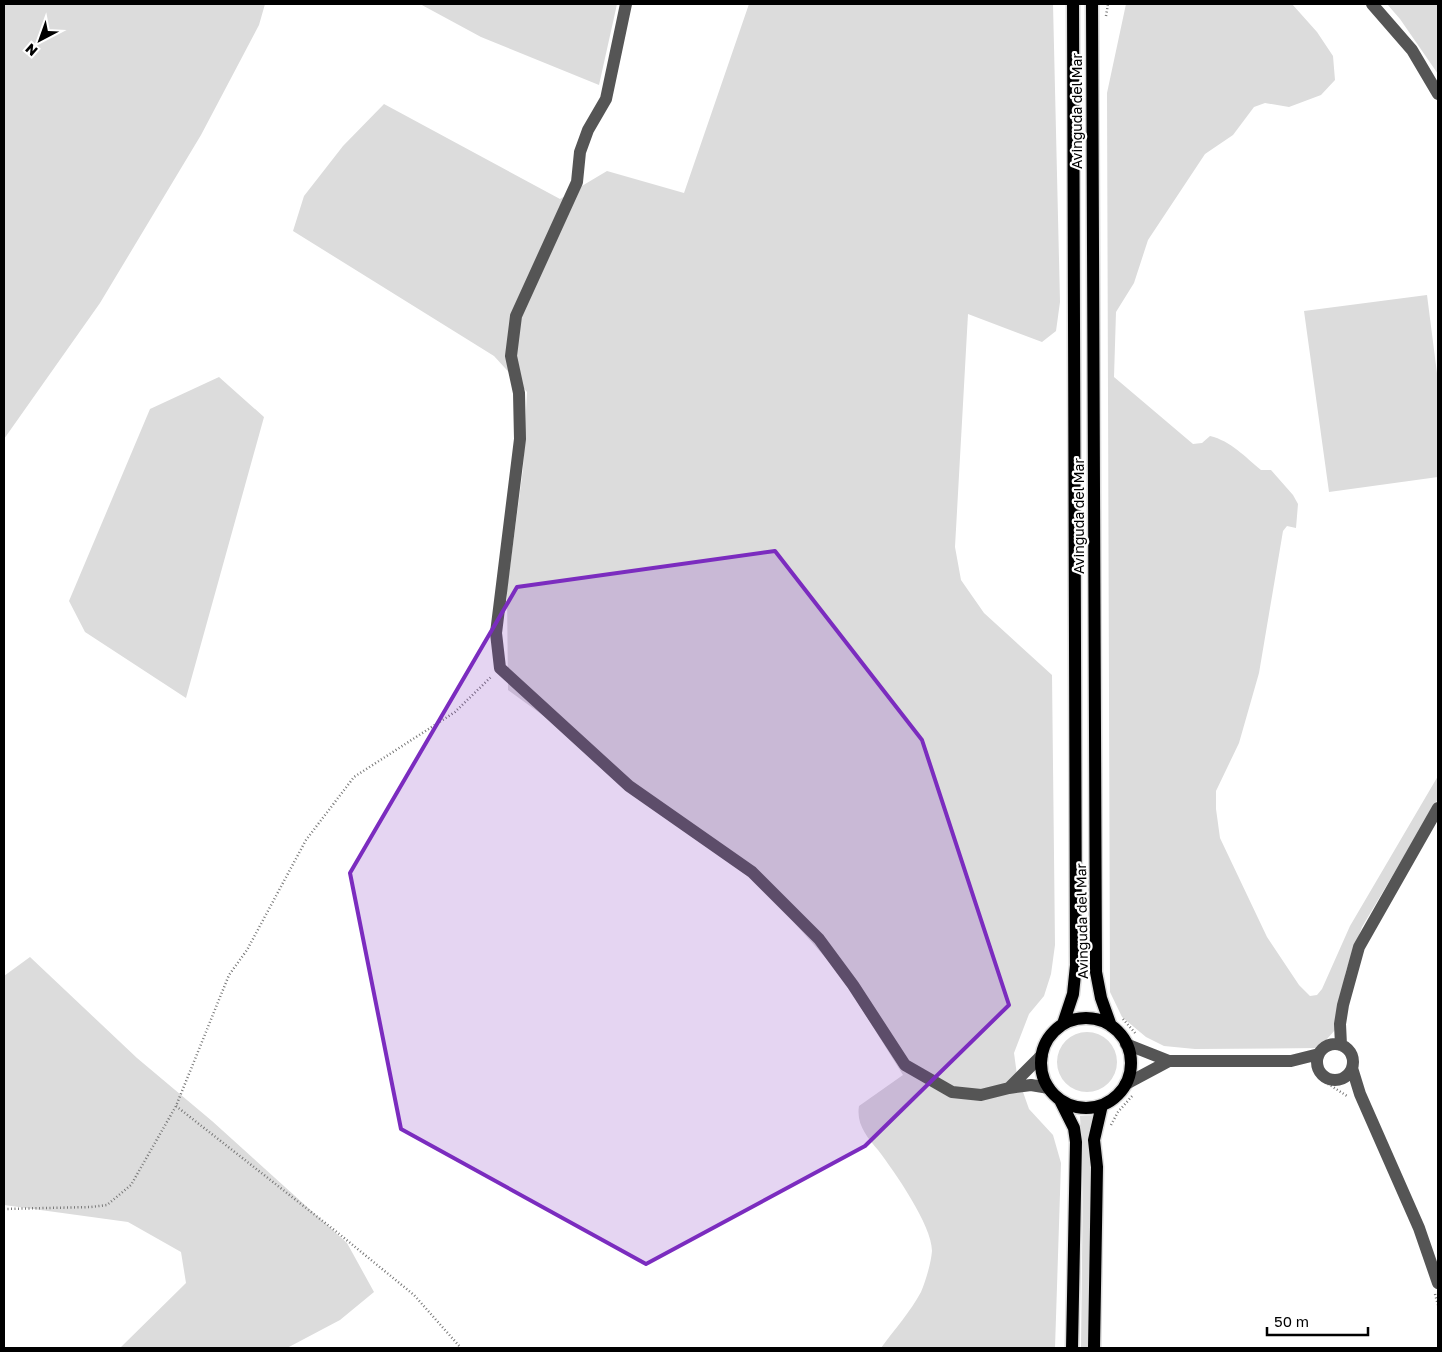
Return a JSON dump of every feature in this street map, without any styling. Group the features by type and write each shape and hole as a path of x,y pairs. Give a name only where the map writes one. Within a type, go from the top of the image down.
{"main road":[{"name":"Avinguda del Mar","path":"1062,1024 1073,994 1076,965 1073,4"},
{"name":"Avinguda del Mar","path":"1092,4 1096,972 1101,998 1111,1026"},
{"path":"1060,1100 1074,1106 1088,1108 1102,1104 1116,1096 1126,1084 1130,1071 1130,1057 1126,1044 1111,1026 1087,1018 1062,1024 1046,1043 1042,1055 1042,1072 1049,1088 1060,1100 1074,1128 1076,1142 1072,1348"},
{"path":"1094,1348 1097,1167 1094,1140 1102,1104"}],"street":[{"path":"626,4 606,99 585,137 580,152 577,182 516,316 511,356 519,393 520,439 496,633 500,668 629,786 752,872 819,939 854,985 905,1065 952,1092 981,1096 1009,1088 1031,1085 1049,1088"},
{"path":"1372,4 1388,20 1412,50 1438,94"},
{"path":"1341,1045 1340,1024 1358,947 1438,808"},
{"path":"1126,1044 1169,1061 1291,1061 1317,1054 1328,1046 1341,1045 1346,1048 1352,1058 1352,1068 1360,1094 1419,1228 1435,1285"},
{"path":"1317,1054 1318,1071"},
{"path":"1009,1088 1042,1055"},
{"path":"1126,1084 1169,1061"},
{"path":"1291,1061 1318,1071 1334,1080 1345,1077 1352,1068"}],"path":[{"path":"1104,24 1108,4"},
{"path":"4,1210 91,1208 107,1205 132,1185 176,1106 229,975 247,950 306,840 354,777 455,712 500,668"},
{"path":"1119,1013 1141,1038"},
{"path":"1317,1054 1318,1071 1325,1082 1352,1099"},
{"path":"1110,1126 1118,1112 1138,1090"},
{"path":"176,1106 414,1295 462,1348"},
{"path":"1435,1285 1438,1305"}],"highlighted area":[{"path":"775,551 922,740 1009,1005 865,1146 646,1264 401,1129 350,873 517,587"}],"shaded area":[{"path":"4,4 265,4 259,25 201,135 100,303 4,439"},
{"path":"420,4 617,4 599,85 481,37"},
{"path":"749,4 1053,4 1060,302 1056,331 1042,342 968,314 955,547 961,580 984,613 1052,675 1055,945 1051,974 1044,996 1029,1014 1014,1053 1017,1075 1029,1109 1053,1135 1061,1163 1055,1348 881,1348 921,1292 931,1261 932,1251 926,1227 919,1213 893,1171 866,1135 859,1119 859,1106 903,1075 840,974 757,881 592,751 508,690 507,589 523,469 527,392 494,356 293,231 304,196 343,146 384,104 560,199 607,171 684,193"},
{"path":"1126,4 1292,4 1317,32 1333,56 1335,80 1321,95 1289,107 1265,103 1254,107 1233,135 1205,154 1148,240 1134,283 1116,312 1114,377 1193,444 1202,443 1210,436 1218,438 1237,450 1261,470 1271,470 1293,495 1298,504 1296,528 1287,526 1283,531 1259,673 1239,743 1216,791 1216,809 1220,838 1267,937 1299,985 1310,996 1317,995 1322,989 1350,926 1438,776 1438,799 1362,927 1346,971 1335,1030 1319,1048 1195,1049 1164,1046 1146,1037 1122,1017 1110,992 1107,93"},
{"path":"1387,4 1438,4 1438,74 1400,19"},
{"path":"1427,295 1438,381 1438,477 1329,492 1304,311"},
{"path":"219,377 264,417 186,698 85,632 69,601 150,409"},
{"path":"30,957 137,1058 212,1121 347,1243 374,1292 340,1320 287,1348 120,1348 186,1283 181,1252 128,1222 4,1205 4,976"},
{"path":"1081,1032 1093,1032 1109,1040 1115,1050 1117,1062 1115,1074 1109,1084 1093,1092 1081,1092 1065,1084 1057,1068 1057,1056 1065,1040"},
{"path":"1096,1115 1091,1174 1089,1348 1081,1348 1083,1170 1080,1116"}]}
